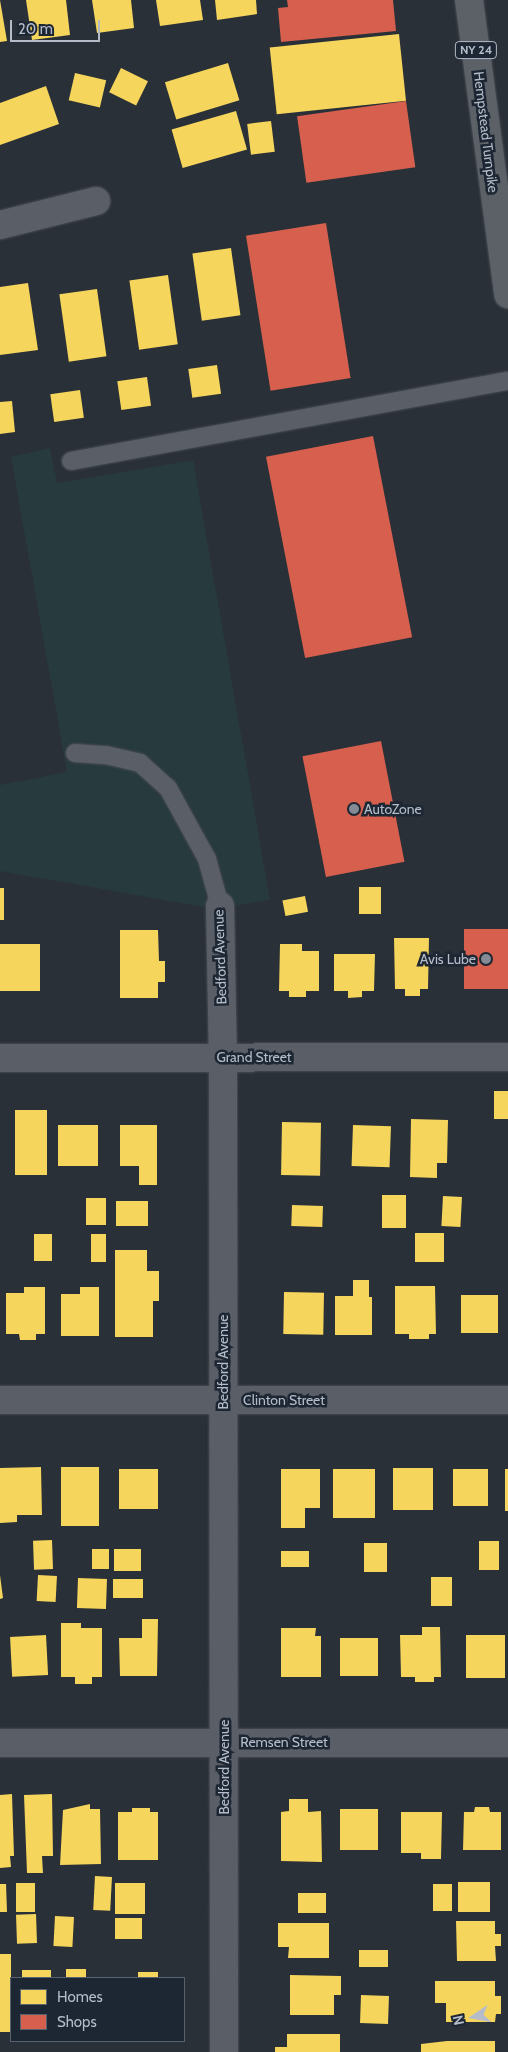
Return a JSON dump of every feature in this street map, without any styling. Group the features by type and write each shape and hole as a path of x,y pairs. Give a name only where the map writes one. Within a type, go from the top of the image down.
{"main road":[{"name":"Hempstead Turnpike","path":"469,0 508,294"}],"street":[{"path":"0,225 96,201"},
{"name":"Bedford Avenue","path":"220,906 223,1057 224,2052"},
{"name":"Grand Street","path":"0,1058 508,1058"},
{"name":"Clinton Street","path":"0,1400 508,1400"},
{"name":"Remsen Street","path":"0,1743 508,1743"}],"lane":[{"path":"71,461 508,381"},
{"name":"Bedford Avenue","path":"74,753 106,755 140,763 168,788 207,859 220,906"}],"green space":[{"path":"50,448 57,483 193,460 270,900 216,909 0,871 0,785 67,772 11,457"}],"building: Homes":[{"path":"0,0 7,41 0,42"},
{"path":"26,0 66,0 70,35 32,40"},
{"path":"92,0 131,0 134,28 97,33"},
{"path":"156,0 200,0 203,20 160,26"},
{"path":"215,0 256,0 257,14 217,20"},
{"path":"399,34 406,101 277,114 270,48"},
{"path":"228,63 239,100 176,120 165,82"},
{"path":"121,68 148,81 136,105 109,92"},
{"path":"75,73 106,80 100,107 69,100"},
{"path":"46,86 59,124 0,145 0,103"},
{"path":"236,111 247,149 183,168 172,129"},
{"path":"271,121 275,152 251,155 247,124"},
{"path":"231,248 240,315 202,321 192,253"},
{"path":"168,275 178,344 139,350 129,280"},
{"path":"28,283 38,350 0,355 0,287"},
{"path":"97,289 106,356 69,362 59,294"},
{"path":"217,365 221,394 192,398 188,369"},
{"path":"147,377 151,406 121,410 117,381"},
{"path":"80,390 84,418 54,422 50,394"},
{"path":"12,401 15,432 0,434 0,402"},
{"path":"359,887 381,887 381,914 359,914"},
{"path":"0,888 4,888 4,920 0,920"},
{"path":"305,896 308,912 285,916 282,900"},
{"path":"120,930 158,930 159,961 165,961 165,982 158,982 158,998 120,998"},
{"path":"394,938 429,938 428,989 420,989 420,996 405,996 405,989 395,989"},
{"path":"0,944 40,944 40,991 0,991"},
{"path":"280,944 302,944 302,951 319,951 319,991 306,991 306,997 289,997 289,991 279,991"},
{"path":"334,954 375,954 374,991 362,991 362,997 348,998 348,991 334,991"},
{"path":"494,1091 508,1091 508,1119 494,1119"},
{"path":"15,1110 47,1110 47,1175 15,1175"},
{"path":"411,1119 448,1120 447,1163 437,1163 437,1178 410,1177"},
{"path":"282,1122 321,1123 320,1176 281,1175"},
{"path":"58,1125 98,1125 98,1166 58,1166"},
{"path":"120,1125 157,1125 157,1185 139,1185 139,1166 120,1166"},
{"path":"353,1125 391,1126 390,1167 352,1166"},
{"path":"382,1195 406,1195 406,1228 382,1228"},
{"path":"443,1196 462,1197 460,1227 441,1226"},
{"path":"86,1198 106,1198 106,1225 86,1225"},
{"path":"116,1201 148,1201 148,1226 116,1226"},
{"path":"292,1205 323,1206 322,1227 291,1226"},
{"path":"415,1233 444,1233 444,1262 415,1262"},
{"path":"34,1234 52,1234 52,1261 34,1261"},
{"path":"91,1234 106,1234 106,1262 91,1262"},
{"path":"115,1250 147,1250 147,1271 159,1271 159,1301 153,1301 153,1337 115,1337"},
{"path":"353,1280 369,1280 369,1297 372,1297 372,1335 335,1335 335,1296 353,1296"},
{"path":"395,1286 435,1286 436,1334 429,1334 429,1339 409,1339 409,1334 395,1334"},
{"path":"24,1287 45,1287 45,1334 36,1334 36,1340 20,1340 19,1334 6,1334 6,1293 24,1293"},
{"path":"80,1287 99,1287 99,1336 61,1336 61,1294 80,1294"},
{"path":"284,1292 324,1293 323,1335 283,1334"},
{"path":"461,1295 498,1295 498,1333 461,1333"},
{"path":"41,1467 42,1515 17,1515 17,1522 0,1523 0,1468"},
{"path":"61,1467 99,1467 99,1526 61,1526"},
{"path":"393,1468 433,1468 433,1510 393,1510"},
{"path":"119,1469 158,1469 158,1509 119,1509"},
{"path":"281,1469 320,1469 320,1508 305,1508 305,1528 281,1528"},
{"path":"333,1469 375,1469 375,1518 333,1518"},
{"path":"453,1469 488,1469 488,1506 453,1506"},
{"path":"505,1469 508,1469 508,1511 505,1511"},
{"path":"52,1540 53,1569 34,1570 33,1541"},
{"path":"479,1541 499,1541 499,1570 479,1570"},
{"path":"364,1543 387,1543 387,1572 364,1572"},
{"path":"92,1549 109,1549 109,1569 92,1569"},
{"path":"114,1549 141,1549 141,1571 114,1571"},
{"path":"281,1551 309,1551 309,1567 281,1567"},
{"path":"0,1575 3,1598 0,1599"},
{"path":"38,1575 57,1576 56,1602 37,1601"},
{"path":"431,1577 452,1577 452,1606 431,1606"},
{"path":"78,1578 107,1579 106,1609 77,1608"},
{"path":"113,1579 143,1579 143,1598 113,1598"},
{"path":"142,1619 158,1619 157,1676 120,1676 119,1638 142,1638"},
{"path":"61,1623 81,1623 81,1628 102,1628 102,1677 92,1677 92,1684 75,1684 75,1677 61,1677"},
{"path":"422,1627 440,1627 441,1677 434,1677 434,1682 415,1682 415,1677 401,1677 400,1635 422,1635"},
{"path":"281,1628 316,1628 315,1636 321,1636 321,1677 281,1677"},
{"path":"46,1635 48,1675 12,1677 10,1637"},
{"path":"466,1635 505,1635 505,1678 466,1678"},
{"path":"340,1638 378,1638 378,1676 340,1676"},
{"path":"12,1794 14,1856 10,1856 11,1867 0,1868 0,1795"},
{"path":"52,1794 53,1856 42,1856 43,1873 27,1873 24,1795"},
{"path":"289,1799 308,1799 308,1812 321,1811 322,1862 281,1861 281,1812 289,1811"},
{"path":"90,1804 90,1809 100,1809 101,1864 60,1865 63,1810"},
{"path":"475,1807 489,1807 490,1812 501,1812 501,1850 463,1850 464,1812 474,1812"},
{"path":"132,1808 150,1808 150,1812 158,1812 158,1860 118,1860 118,1812 132,1812"},
{"path":"340,1809 378,1809 378,1850 340,1850"},
{"path":"401,1812 442,1812 441,1859 421,1859 421,1853 401,1853"},
{"path":"95,1876 112,1877 110,1911 93,1910"},
{"path":"458,1882 490,1882 490,1912 458,1912"},
{"path":"16,1883 35,1883 35,1912 16,1912"},
{"path":"115,1883 145,1883 145,1914 115,1914"},
{"path":"0,1884 6,1884 7,1912 0,1912"},
{"path":"433,1884 452,1884 452,1911 433,1911"},
{"path":"298,1893 326,1893 326,1913 298,1913"},
{"path":"36,1914 37,1943 17,1944 16,1915"},
{"path":"55,1916 74,1917 72,1947 53,1946"},
{"path":"115,1918 142,1918 142,1939 115,1939"},
{"path":"456,1921 495,1921 495,1934 501,1934 501,1946 495,1946 496,1961 457,1961"},
{"path":"278,1923 329,1923 329,1958 288,1958 289,1947 278,1947"},
{"path":"359,1950 388,1950 388,1967 359,1967"},
{"path":"0,1954 11,1954 10,2032 0,2032"},
{"path":"66,1969 86,1969 86,1977 66,1977"},
{"path":"22,1970 51,1970 51,1977 22,1977"},
{"path":"138,1972 158,1972 158,1977 138,1977"},
{"path":"290,1975 341,1976 341,1995 334,1995 334,2015 290,2015"},
{"path":"435,1981 495,1981 495,1996 501,1996 501,2014 496,2014 495,2022 446,2022 446,2003 435,2003"},
{"path":"361,1995 389,1996 388,2024 360,2023"},
{"path":"287,2034 340,2034 340,2052 275,2052 275,2047 287,2047"},
{"path":"447,2041 495,2041 495,2052 421,2052 421,2044"}],"building: Shops":[{"path":"287,0 393,0 396,31 281,42 278,8 288,7"},
{"path":"406,101 415,167 306,183 297,116"},
{"path":"326,223 351,378 271,391 246,236"},
{"path":"373,436 412,637 305,658 266,457"},
{"name":"AutoZone","path":"381,741 404,862 326,877 302,756"},
{"name":"Avis Lube","path":"464,929 508,929 508,989 464,989"}],"place":[{"name":"AutoZone","path":"354,809"},
{"name":"Avis Lube","path":"486,959"}]}
